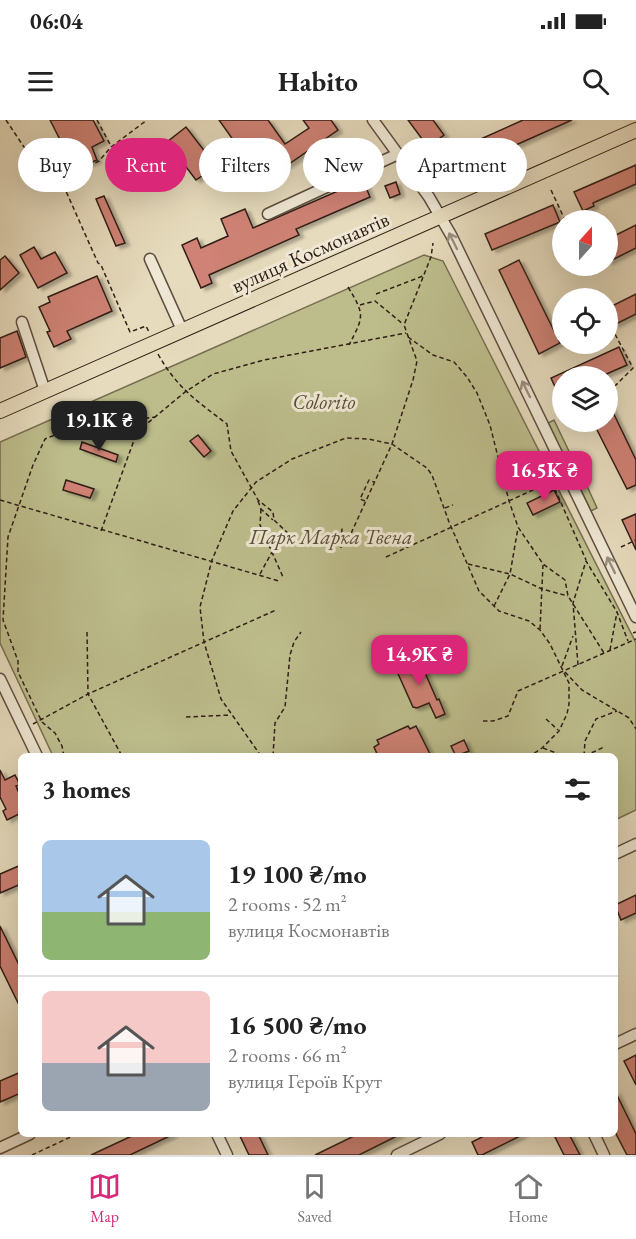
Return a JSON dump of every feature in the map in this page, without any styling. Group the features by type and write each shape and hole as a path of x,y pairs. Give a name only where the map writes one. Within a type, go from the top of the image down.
{"main road":[{"name":"вулиця Космонавтів","path":"0,411 636,130"}],"street":[{"path":"373,120 396,151"},
{"path":"268,214 396,155"},
{"path":"425,192 440,216 636,617"},
{"path":"150,259 182,330"},
{"path":"22,322 45,391"},
{"path":"0,679 36,753"},
{"path":"618,852 636,843"},
{"path":"618,1043 636,1034"},
{"path":"0,1148 24,1137"},
{"path":"218,1137 227,1155"},
{"path":"397,1155 434,1137"},
{"path":"595,1137 604,1155"}],"path":[{"path":"6,120 18,138"},
{"path":"97,120 106,138"},
{"path":"123,138 147,120"},
{"path":"93,164 105,154"},
{"path":"551,190 560,210"},
{"path":"66,192 98,263 101,265 129,332 146,326 149,333"},
{"path":"348,540 392,444 415,371 417,361 404,325 424,276 433,243"},
{"path":"376,294 424,276"},
{"path":"348,287 359,305 361,321 350,345"},
{"path":"359,305 375,301 404,325"},
{"path":"101,531 137,432 185,392 213,374 241,366 406,333"},
{"path":"408,337 433,355 454,362 467,377 490,425 518,527 543,564 565,580 568,596 604,653"},
{"path":"618,340 633,368 618,383"},
{"path":"156,351 165,368 185,392 227,424 231,451 258,500 261,509 260,525 283,577"},
{"path":"63,753 55,733 41,720 18,672 18,661 3,621 8,537 33,465 45,439 67,430 155,417"},
{"path":"259,753 220,699 204,642 200,607 212,560 230,517 251,487 292,459 345,438 368,439 392,444 427,468 432,475 479,591 499,611 529,621 540,630 565,672 582,690 628,718 636,729"},
{"path":"386,557 559,478"},
{"path":"366,502 360,499 369,480 375,482"},
{"path":"552,482 586,561 617,612 628,641"},
{"path":"0,500 279,581"},
{"path":"258,500 273,512 274,520"},
{"path":"445,509 453,505"},
{"path":"261,509 291,536"},
{"path":"494,606 510,574 518,527"},
{"path":"341,548 342,528"},
{"path":"621,547 636,540"},
{"path":"259,574 272,552"},
{"path":"578,666 573,603 586,561"},
{"path":"467,564 510,574 542,589 568,596"},
{"path":"540,630 543,564"},
{"path":"24,728 88,694 276,610"},
{"path":"609,651 617,612"},
{"path":"87,632 88,694 120,753"},
{"path":"273,753 275,723 285,707 290,655 294,642 301,632"},
{"path":"562,667 574,634"},
{"path":"483,721 493,721 508,716 518,690 565,672 636,639"},
{"path":"534,753 559,731 567,714 570,693 565,672"},
{"path":"585,753 585,741 596,719 617,711"},
{"path":"186,717 232,715"},
{"path":"546,719 559,731"},
{"path":"542,747 557,753"},
{"path":"591,753 604,747"},
{"path":"32,1155 71,1137"}],"green space":[{"name":"Парк Марка Твена","path":"424,255 443,261 636,643 636,810 618,819 618,753 52,753 0,643 0,442"},
{"path":"552,432 560,432 577,468 571,471"},
{"path":"581,473 597,508 591,511 574,476"}],"building":[{"path":"50,120 93,120 104,141 93,146 93,138 59,138"},
{"path":"219,120 268,120 281,138 232,138"},
{"path":"303,120 331,120 338,130 326,138 303,138 303,154 291,163 291,140 309,128"},
{"path":"408,120 433,120 444,135 440,138 421,138"},
{"path":"523,120 572,120 527,140 527,138 483,138"},
{"path":"186,127 199,144 199,178 196,180 187,168 187,138 172,138"},
{"path":"93,150 97,160 93,162"},
{"path":"636,165 636,184 593,203 594,206 585,210 583,210 574,192"},
{"path":"396,182 396,192 400,194 390,198 385,186"},
{"path":"336,192 368,192 370,197 296,229 299,235 209,275 212,283 201,288 182,245 197,238 201,248 228,236 221,219 245,209 253,228"},
{"path":"104,196 125,243 116,246 96,199"},
{"path":"553,205 555,210 552,210 552,225 492,250 485,234"},
{"path":"636,225 636,248 618,257 618,234"},
{"path":"34,247 41,259 55,252 67,273 38,288 20,255"},
{"path":"5,256 19,273 0,290 0,260"},
{"path":"519,260 552,327 552,347 539,354 499,270"},
{"path":"97,276 112,311 67,331 71,339 54,347 47,332 50,331 39,307 50,302 48,297"},
{"path":"636,294 636,314 618,323 618,303"},
{"path":"17,331 26,357 0,368 0,338"},
{"path":"618,347 627,365 618,369 618,366 577,366 604,354 618,354"},
{"path":"618,423 636,460 636,485 627,489 598,432 618,432"},
{"path":"198,435 211,451 204,457 190,441"},
{"path":"82,442 118,455 116,462 80,449"},
{"path":"531,458 535,467 515,475 511,466"},
{"path":"66,480 94,489 90,498 63,490"},
{"path":"554,490 560,502 533,515 527,503"},
{"path":"636,514 636,550 622,520"},
{"path":"418,657 445,714 436,718 429,703 417,708 413,707 395,667"},
{"path":"408,726 410,729 416,726 430,753 377,753 374,747 379,744 377,740"},
{"path":"464,740 469,751 454,753 451,746"},
{"path":"0,770 5,780 15,775 18,781 16,786 18,814 7,820 3,811 6,809 0,797"},
{"path":"18,866 18,885 0,893 0,874"},
{"path":"636,895 636,913 621,920 618,904"},
{"path":"0,926 18,963 18,1003 0,966"},
{"path":"636,1055 636,1085 624,1061"},
{"path":"18,1073 18,1094 0,1102 0,1081"},
{"path":"618,1097 636,1134 636,1155 627,1155 618,1137"},
{"path":"130,1137 168,1137 130,1155 91,1155"},
{"path":"240,1137 259,1137 268,1155 249,1155"},
{"path":"352,1137 395,1137 359,1155 315,1155"},
{"path":"482,1137 518,1137 482,1155 478,1155 472,1142"},
{"path":"555,1137 571,1137 580,1155 564,1155"}],"park label":[{"name":"Colorito","path":"324,401"}]}
